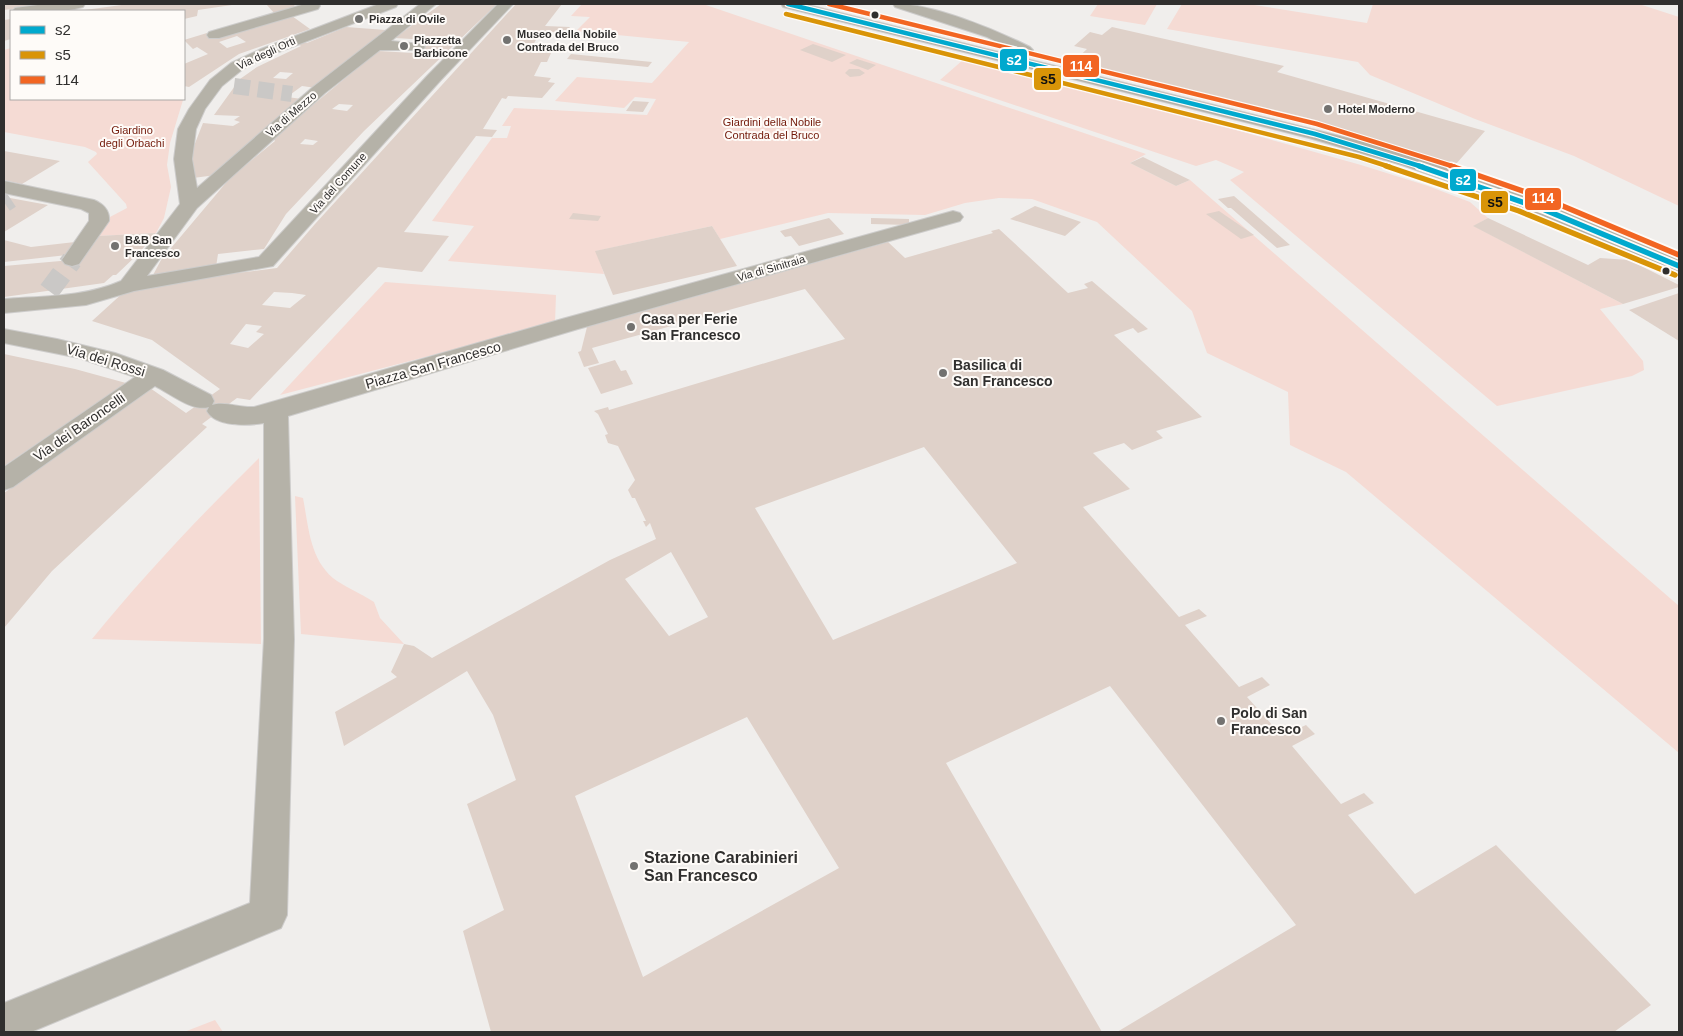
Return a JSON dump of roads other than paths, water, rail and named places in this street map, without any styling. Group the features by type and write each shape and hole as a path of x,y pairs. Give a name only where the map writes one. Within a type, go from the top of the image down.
{"street":[{"path":"28,10 78,4"},
{"path":"214,34 323,12 391,4"},
{"name":"Via di Mezzo","path":"190,204 305,92 379,44 429,4"},
{"name":"Via del Comune","path":"129,286 266,262 434,78 506,4"},
{"path":"788,4 1315,134 1422,165 1553,212 1679,266"},
{"path":"900,4 992,34 1019,46 1053,69"},
{"name":"Via degli Orti","path":"190,204 183,159 187,129 197,108 225,74 323,12"},
{"path":"379,44 417,47"},
{"path":"216,83 234,86"},
{"path":"12,192 87,204 97,211 99,221 72,260"},
{"path":"4,306 45,297 106,294 129,286 190,204"},
{"name":"Via di Sinitraia","path":"590,319 953,217"},
{"name":"Piazza San Francesco","path":"211,406 232,416 246,417 276,411 590,319"},
{"name":"Via dei Rossi","path":"4,336 98,355 155,375 211,406"},
{"name":"Via dei Baroncelli","path":"4,480 155,375"},
{"path":"4,1023 268,915 279,639 276,411"}],"tunnel":[{"path":"234,86 292,94"},
{"path":"4,202 10,198"},
{"path":"49,291 72,260"}],"place":[{"name":"Piazza di Ovile","path":"359,19"},
{"name":"Museo della Nobile Contrada del Bruco","path":"507,40"},
{"name":"Piazzetta Barbicone","path":"404,46"},
{"name":"Hotel Moderno","path":"1328,109"},
{"name":"B&B San Francesco","path":"115,246"},
{"name":"Casa per Ferie San Francesco","path":"631,327"},
{"name":"Basilica di San Francesco","path":"943,373"},
{"name":"Polo di San Francesco","path":"1221,721"},
{"name":"Stazione Carabinieri San Francesco","path":"634,866"}],"park label":[{"name":"Giardini della Nobile Contrada del Bruco","path":"772,128"},
{"name":"Giardino degli Orbachi","path":"132,136"}]}
